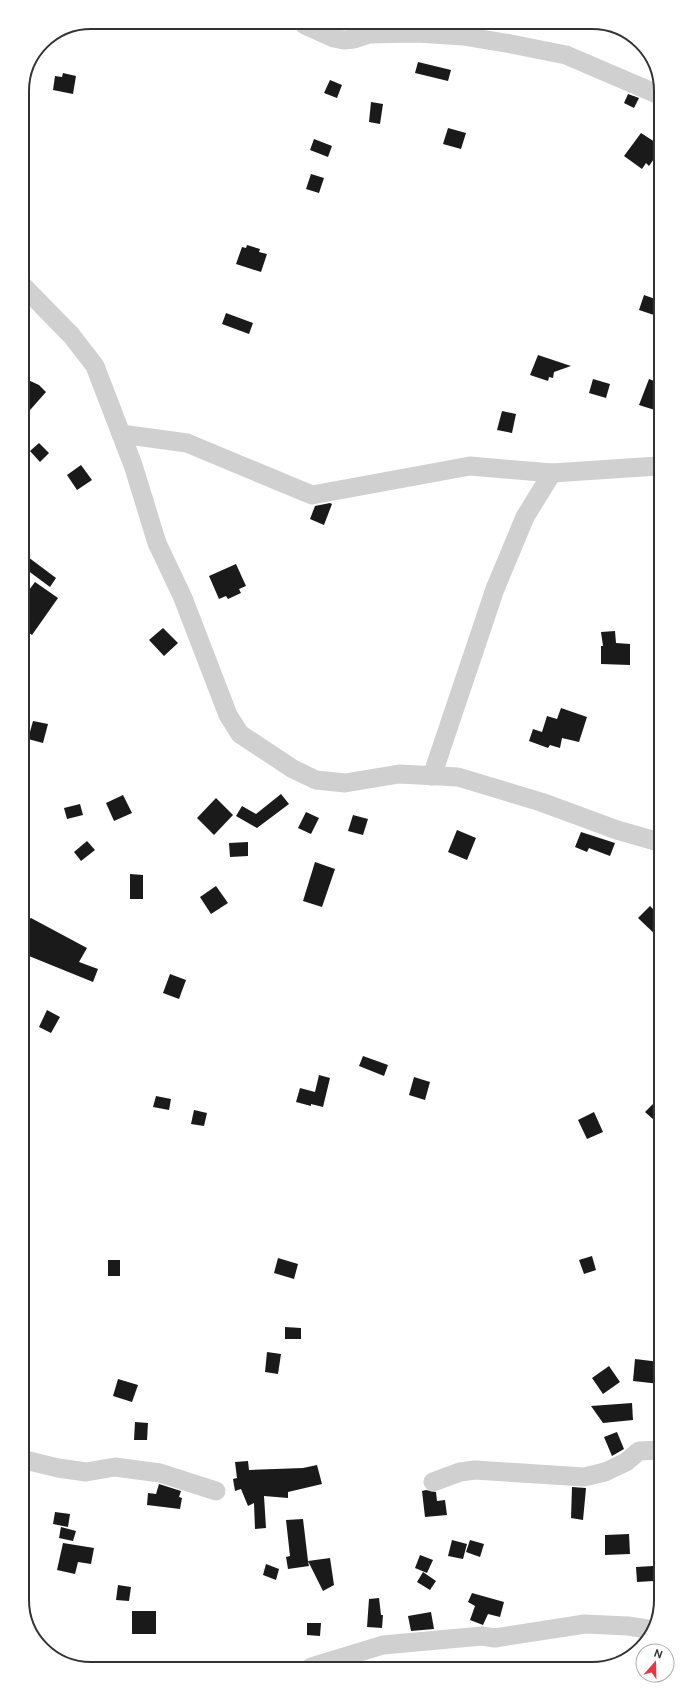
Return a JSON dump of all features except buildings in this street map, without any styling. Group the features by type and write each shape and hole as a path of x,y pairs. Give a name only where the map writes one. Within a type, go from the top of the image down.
{"street":[{"path":"313,29 328,36 344,40 354,39 369,34 417,33 463,36 511,44 566,55 654,93"},
{"path":"29,292 71,335 95,366 121,434 157,543 183,598 228,714 240,734 293,769 316,780 346,783 399,774 458,777 541,802 617,830 654,841"},
{"path":"121,434 187,443 312,495 470,466 552,473 654,466"},
{"path":"432,776 495,589 525,517 552,473"},
{"path":"433,1482 460,1472 475,1470 584,1476 604,1472 626,1462 639,1452 654,1451"},
{"path":"29,1461 58,1468 86,1472 115,1467 160,1473 216,1491"},
{"path":"329,1662 383,1646 482,1636 495,1638 584,1624 628,1626 646,1629"}]}
